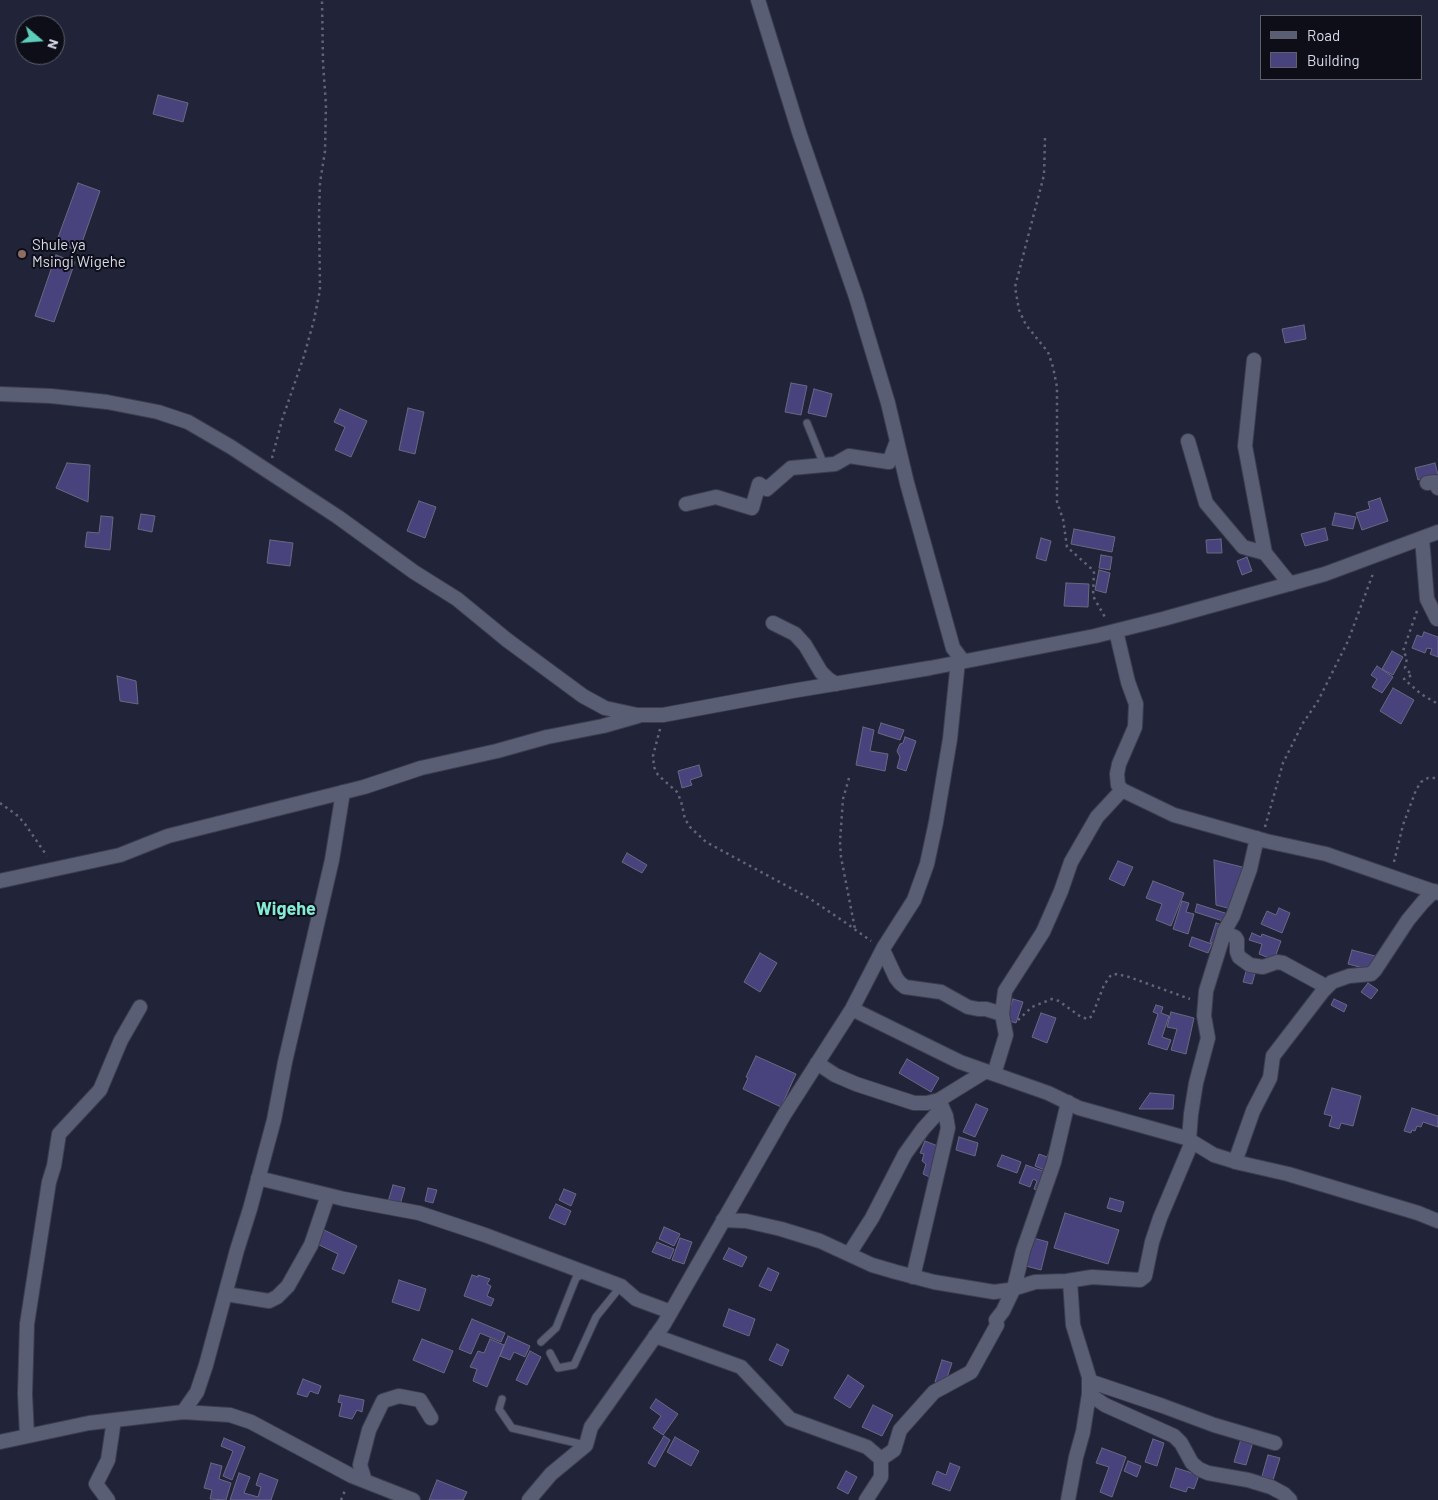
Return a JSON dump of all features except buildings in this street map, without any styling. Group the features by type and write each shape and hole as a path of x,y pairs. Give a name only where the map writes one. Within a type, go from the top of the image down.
{"street":[{"path":"528,1500 551,1474 586,1445 591,1427 671,1312 784,1115 852,1010 882,950 914,900 927,864 950,739 961,661 953,648 907,483 888,403 856,297 799,132 758,0"},
{"path":"1254,360 1245,446 1265,553 1290,584"},
{"path":"0,394 51,396 108,402 158,412 188,422 231,447 338,517 414,572 457,599 507,640 583,696 604,708 641,715 662,715 1116,631 1163,620 1325,574 1432,535"},
{"path":"686,504 716,497 752,508 759,484 767,489 790,468 835,464 849,456 889,462 897,441"},
{"path":"1188,441 1206,503 1243,547 1265,553"},
{"path":"1437,619 1431,609 1426,589 1432,535 1438,518"},
{"path":"773,623 795,634 821,672 828,680 836,684"},
{"path":"1116,631 1128,682 1136,704 1135,727 1119,764 1117,774 1118,785 1122,790 1174,814 1259,839 1326,854 1436,892"},
{"path":"0,880 120,855 168,836 343,792 421,768 497,751 547,737 603,726 641,715"},
{"path":"849,1254 872,1218 905,1154 940,1104 990,1072 1006,1035 1002,1014 1005,991 1043,932 1071,862 1097,816 1122,790"},
{"path":"183,1412 198,1392 274,1120 284,1062 332,860 343,792"},
{"path":"723,1220 746,1221 781,1229 820,1241 872,1265 913,1277 994,1292 1034,1282 1070,1281 1092,1276 1140,1280 1145,1276 1152,1242 1160,1218 1190,1141 1189,1130 1192,1106 1208,1038 1204,1004 1206,991 1224,932 1233,916 1259,839"},
{"path":"1235,1162 1253,1111 1270,1078 1273,1056 1327,986 1332,982 1349,976 1370,974 1408,920 1423,902 1436,892"},
{"path":"1224,932 1235,937 1239,957 1250,965 1263,967 1277,962 1283,963 1327,986"},
{"path":"882,950 896,978 905,987 941,992 968,1007 978,1010 986,1009 1002,1014"},
{"path":"27,1436 25,1394 27,1324 49,1182 54,1166 59,1134 100,1090 121,1040 140,1007"},
{"path":"852,1010 960,1062 1048,1093 1103,1116 1190,1141 1203,1150 1235,1162 1304,1179 1418,1213 1438,1221"},
{"path":"817,1063 835,1074 870,1090 914,1103 940,1104"},
{"path":"881,1458 894,1450 900,1430 934,1392 971,1372 997,1325 996,1320 1003,1311 1014,1288 1023,1251 1060,1145 1068,1102"},
{"path":"913,1277 948,1128 940,1104"},
{"path":"258,1178 328,1195 419,1213 485,1235 621,1286 636,1299 671,1312"},
{"path":"226,1294 269,1300 277,1297 288,1286 311,1245 328,1195"},
{"path":"1068,1500 1083,1432 1089,1388 1089,1377 1073,1325 1070,1281"},
{"path":"656,1336 741,1367 790,1419 867,1447 881,1458"},
{"path":"1089,1388 1163,1406 1214,1426 1275,1443"},
{"path":"1089,1388 1105,1405 1174,1436 1199,1470 1248,1480 1271,1487 1284,1494 1290,1500"},
{"path":"365,1481 360,1466 369,1430 383,1401 399,1396 420,1400 431,1418"},
{"path":"0,1442 89,1423 114,1420 183,1412 230,1415 250,1422 365,1481 413,1500"},
{"path":"108,1500 96,1484 108,1460 114,1420"},
{"path":"866,1500 881,1477 881,1458"}],"lane":[{"path":"807,423 824,465"},
{"path":"541,1342 556,1328 576,1278 584,1273"},
{"path":"550,1353 558,1368 574,1365 596,1317 621,1286"},
{"path":"502,1399 499,1409 512,1428 586,1445"}],"path":[{"path":"269,472 282,420 304,356 320,290 320,183 325,151 326,105 322,0"},
{"path":"1045,138 1044,175 1015,287 1018,310 1026,325 1048,352 1057,387 1056,502 1063,520 1067,547 1094,571 1093,596 1102,615 1116,631"},
{"path":"1259,839 1283,763 1303,723 1318,702 1348,641 1374,569 1375,555"},
{"path":"1426,589 1403,651 1407,658 1406,668 1412,674 1404,679 1421,694 1438,704"},
{"path":"662,715 653,756 654,767 658,775 677,792 685,818 690,827 706,842 809,898 882,950"},
{"path":"849,778 843,799 840,842 841,857 855,929"},
{"path":"1391,876 1403,825 1416,790 1421,782 1428,778 1438,778"},
{"path":"0,803 18,816 42,851 59,867"},
{"path":"1006,1035 1032,1007 1052,999 1059,1001 1081,1017 1088,1019 1092,1016 1104,985 1111,975 1117,974 1204,1004"}],"place":[{"name":"Shule ya Msingi Wigehe","path":"22,254"}],"district":[{"name":"Wigehe","path":"286,909"}]}
